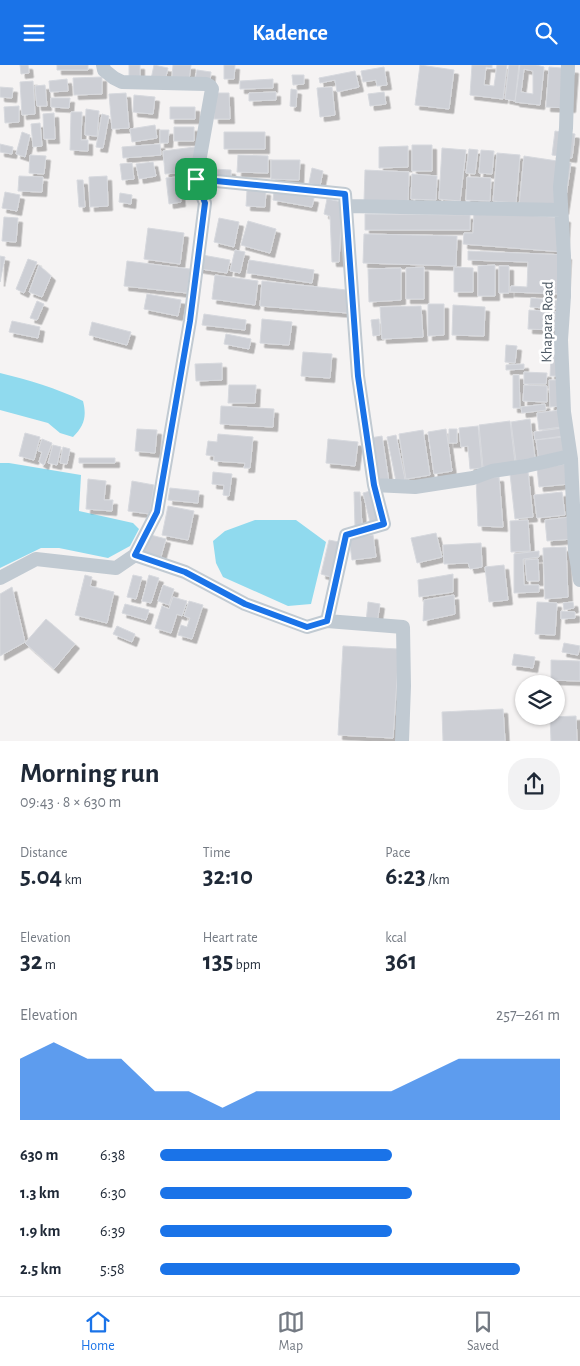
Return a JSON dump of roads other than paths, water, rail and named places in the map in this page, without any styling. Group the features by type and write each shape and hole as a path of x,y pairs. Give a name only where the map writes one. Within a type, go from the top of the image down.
{"street":[{"path":"0,578 36,559 116,568 135,555 157,512 190,321 205,203 196,179 212,89 206,84 122,82 114,79 104,70 103,65"},
{"name":"Khapara Road","path":"572,71 560,187 564,280 561,340 564,412 574,458 575,551 580,580"},
{"path":"196,179 345,194 358,376 374,485 384,524 346,535 327,621"},
{"path":"346,206 561,210"},
{"path":"374,485 415,487 472,478 492,471 574,458"},
{"path":"135,555 185,572 245,604 307,627 327,621 403,627 404,686 402,741"}],"water":[{"path":"0,373 63,392 83,401 85,412 84,421 80,429 73,437 60,433 48,423 0,410"},
{"path":"0,463 81,475 79,511 133,523 139,529 130,546 108,558 59,548 41,548 0,568"},
{"path":"255,520 296,520 326,542 311,604 288,606 223,577 216,563 213,541 225,531"}]}
